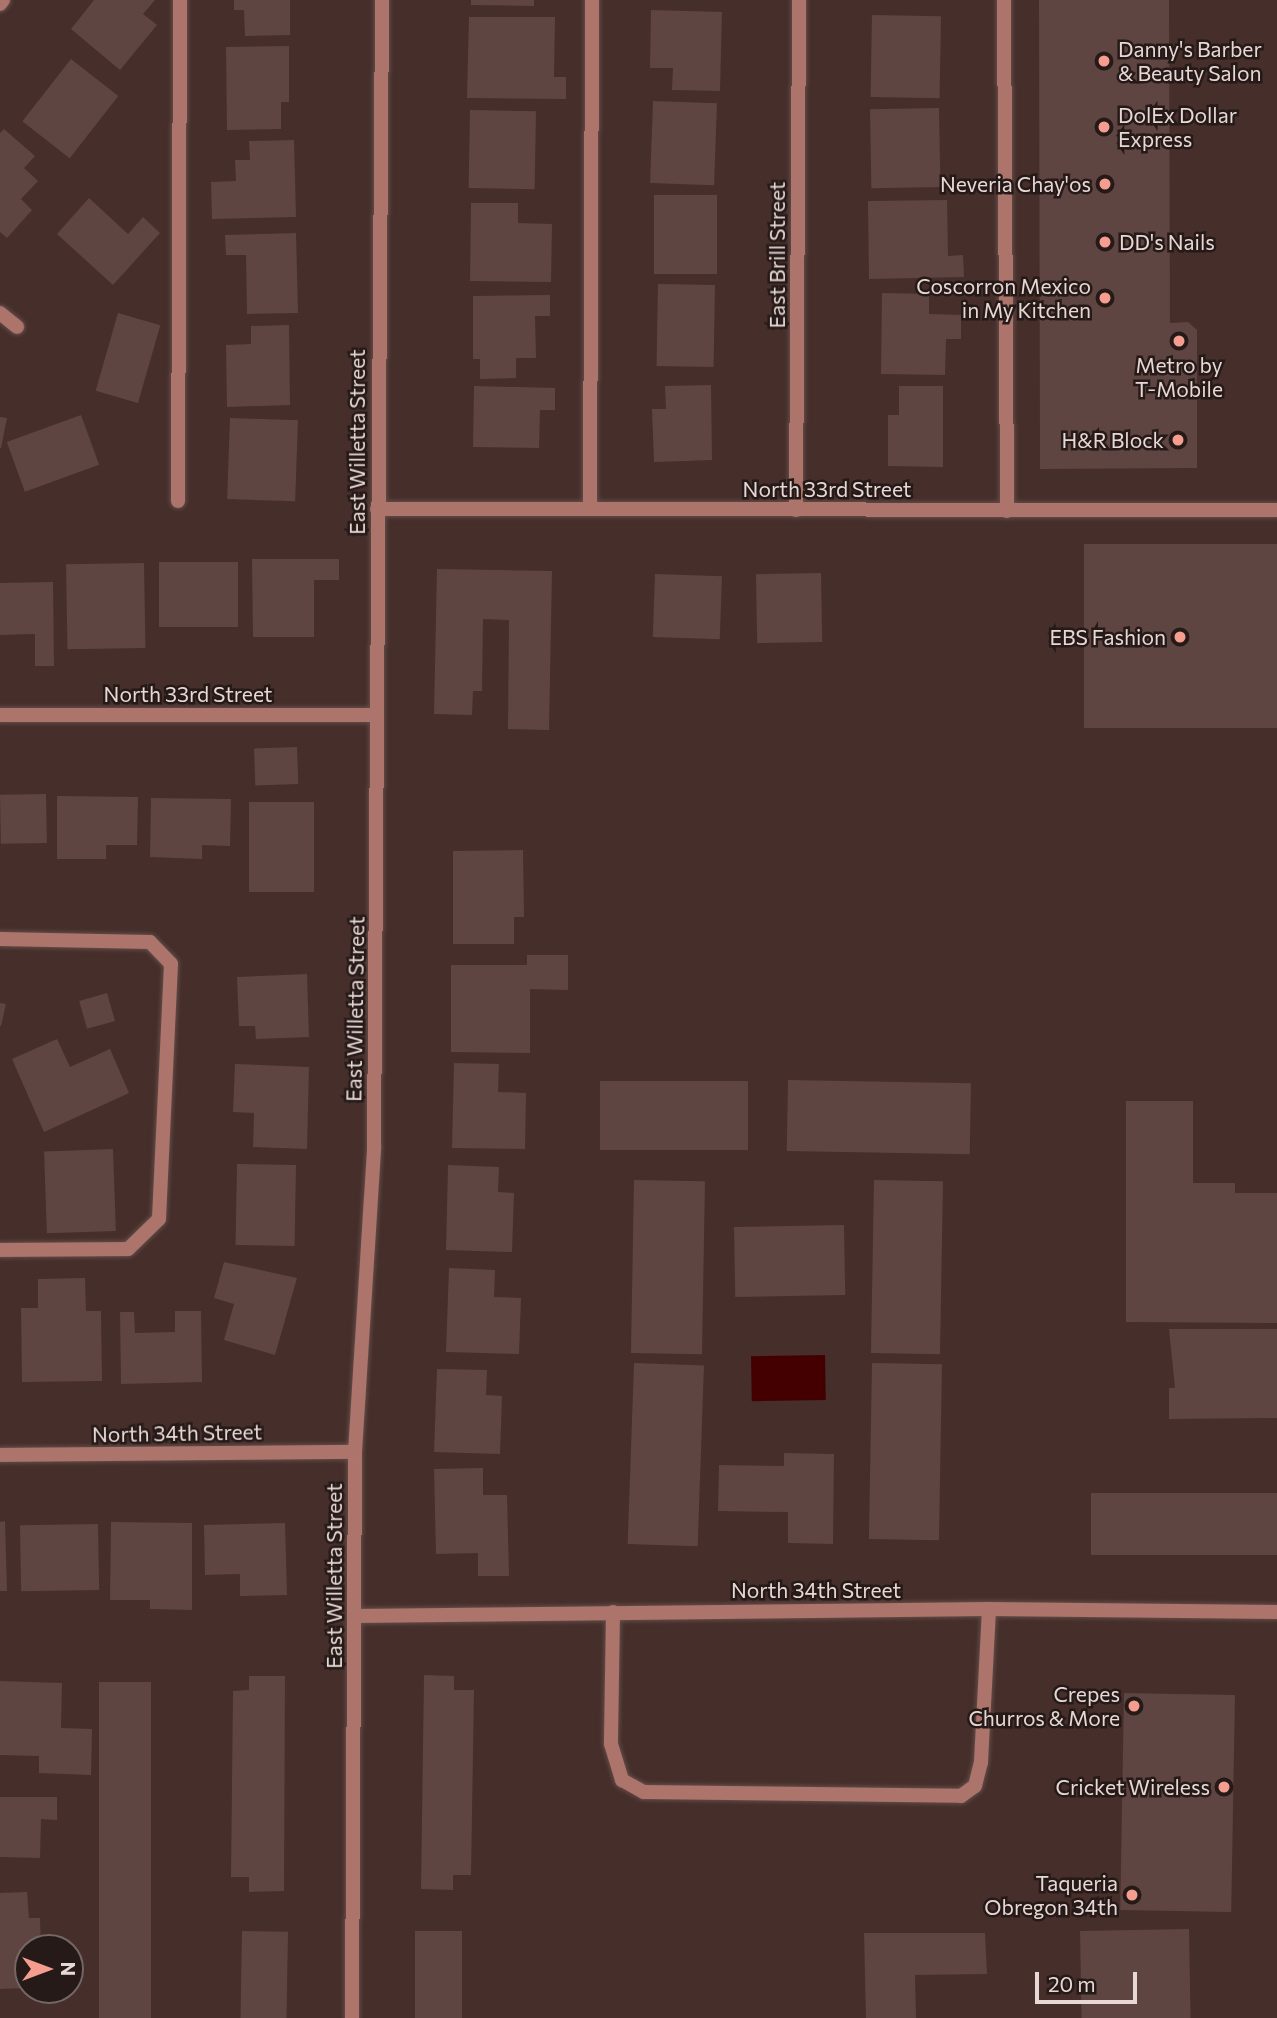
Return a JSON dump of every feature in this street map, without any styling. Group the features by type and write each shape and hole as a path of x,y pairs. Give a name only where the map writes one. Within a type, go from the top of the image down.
{"street":[{"path":"178,501 180,0"},
{"name":"East Willetta Street","path":"352,2018 355,1452 374,1147 382,0"},
{"path":"590,509 592,0"},
{"name":"East Brill Street","path":"796,510 799,0"},
{"path":"1004,0 1007,511"},
{"path":"0,313 17,327"},
{"name":"North 33rd Street","path":"377,509 1277,510"},
{"name":"North 33rd Street","path":"0,715 377,715"},
{"path":"0,939 150,942 171,964 159,1219 128,1248 0,1250"},
{"name":"North 34th Street","path":"0,1455 355,1452"},
{"path":"613,1612 611,1744 622,1780 644,1792 961,1796 975,1786 981,1762 989,1609"},
{"name":"North 34th Street","path":"355,1616 989,1609 1277,1612"}],"shaded area":[{"path":"825,1355 826,1400 752,1401 751,1356"}],"building":[{"path":"94,0 155,0 143,14 157,25 120,70 71,29"},
{"path":"234,0 290,0 290,35 245,36 244,10 234,10"},
{"path":"471,0 534,0 534,6 471,5"},
{"path":"1039,0 1169,0 1170,323 1188,322 1197,330 1197,468 1040,469"},
{"path":"651,10 722,12 720,91 672,90 673,68 650,68"},
{"path":"872,15 941,16 940,98 871,97"},
{"path":"469,17 555,17 554,77 566,77 566,99 467,98"},
{"path":"289,46 289,102 281,102 281,129 227,130 226,47"},
{"path":"71,59 118,96 70,158 22,121"},
{"path":"653,101 717,103 714,185 650,183"},
{"path":"939,108 940,187 871,188 870,109"},
{"path":"470,110 536,111 535,189 469,188"},
{"path":"4,129 35,156 24,168 38,181 21,199 32,210 7,238 0,232 0,133"},
{"path":"294,140 296,217 212,219 211,182 236,181 235,160 250,160 249,141"},
{"path":"654,195 717,195 717,274 654,274"},
{"path":"89,198 128,234 143,217 160,233 113,285 57,234"},
{"path":"947,200 948,256 963,255 964,277 869,279 868,201"},
{"path":"471,203 518,203 518,223 552,224 551,282 470,281"},
{"path":"296,233 298,313 247,314 246,255 226,255 225,235"},
{"path":"658,284 715,285 714,367 657,366"},
{"path":"882,293 929,294 929,314 961,315 961,339 946,339 945,375 881,374"},
{"path":"550,295 550,316 535,316 536,358 516,358 516,378 480,379 480,359 473,359 473,296"},
{"path":"118,313 160,325 138,403 96,391"},
{"path":"289,325 290,405 227,407 226,345 251,344 251,326"},
{"path":"711,385 712,460 654,462 652,409 666,409 665,386"},
{"path":"474,386 555,388 555,410 540,410 539,448 473,447"},
{"path":"899,386 943,386 943,467 888,466 888,415 899,415"},
{"path":"81,415 99,465 25,492 7,442"},
{"path":"0,417 7,418 1,448 0,448"},
{"path":"230,418 298,420 295,501 227,499"},
{"name":"EBS Fashion","path":"1084,544 1277,544 1277,728 1084,728"},
{"path":"252,559 339,559 339,580 314,580 314,637 253,637"},
{"path":"159,562 238,562 238,627 159,627"},
{"path":"144,563 145,648 67,649 66,564"},
{"path":"437,569 552,571 549,730 508,729 509,620 483,619 482,691 473,691 472,715 434,714"},
{"path":"821,573 822,642 757,643 756,574"},
{"path":"655,574 722,576 720,639 653,637"},
{"path":"53,582 54,666 35,666 35,634 0,635 0,583"},
{"path":"297,747 298,784 255,785 254,749"},
{"path":"46,794 47,843 1,844 0,795"},
{"path":"57,796 138,797 137,845 106,845 106,859 57,859"},
{"path":"151,798 231,799 230,846 202,845 202,859 150,857"},
{"path":"249,802 314,802 314,892 249,892"},
{"path":"523,850 524,917 514,917 514,944 453,944 453,851"},
{"path":"527,955 568,955 568,990 530,989 530,1053 451,1052 451,965 527,965"},
{"path":"307,974 309,1037 256,1039 255,1026 239,1026 237,977"},
{"path":"107,993 115,1021 87,1029 79,1001"},
{"path":"0,1003 6,1004 1,1026 0,1026"},
{"path":"57,1039 70,1067 110,1049 129,1093 44,1132 12,1059"},
{"path":"454,1063 499,1064 498,1092 526,1093 525,1149 452,1148"},
{"path":"235,1064 309,1067 307,1149 253,1147 254,1113 233,1112"},
{"path":"788,1080 971,1083 970,1154 787,1151"},
{"path":"600,1081 748,1081 748,1150 600,1150"},
{"path":"1126,1101 1193,1101 1193,1183 1235,1183 1235,1193 1277,1193 1277,1323 1126,1322"},
{"path":"113,1149 116,1231 47,1233 44,1151"},
{"path":"237,1164 296,1165 295,1246 236,1245"},
{"path":"448,1165 499,1167 498,1192 514,1193 512,1252 446,1250"},
{"path":"634,1180 705,1181 702,1354 631,1353"},
{"path":"874,1180 943,1181 940,1354 871,1353"},
{"path":"844,1225 845,1295 735,1297 734,1227"},
{"path":"224,1262 297,1278 275,1355 224,1340 234,1304 214,1298"},
{"path":"449,1268 495,1270 494,1297 521,1298 519,1354 446,1352"},
{"path":"85,1278 86,1311 101,1311 102,1381 22,1382 21,1308 38,1308 38,1279"},
{"path":"175,1311 201,1311 202,1382 121,1384 120,1312 134,1312 135,1333 175,1332"},
{"path":"1169,1329 1277,1329 1277,1418 1169,1419 1169,1388 1175,1388"},
{"path":"634,1363 704,1365 698,1546 628,1544"},
{"path":"872,1363 942,1364 939,1540 869,1539"},
{"path":"437,1369 487,1370 486,1395 502,1396 500,1454 434,1452"},
{"path":"784,1453 834,1454 833,1544 788,1543 788,1512 718,1511 719,1465 784,1466"},
{"path":"483,1468 483,1495 507,1495 509,1576 478,1576 478,1553 436,1554 434,1469"},
{"path":"1091,1493 1277,1493 1277,1555 1091,1555"},
{"path":"5,1521 7,1591 0,1591 0,1522"},
{"path":"111,1522 192,1523 192,1610 150,1609 150,1600 110,1600"},
{"path":"285,1523 287,1595 240,1596 240,1574 205,1575 204,1525"},
{"path":"98,1524 99,1590 21,1591 20,1525"},
{"path":"424,1675 454,1676 454,1690 474,1690 471,1875 453,1875 453,1890 421,1889"},
{"path":"249,1676 285,1676 284,1891 249,1892 249,1877 231,1877 233,1691 249,1690"},
{"path":"0,1681 62,1683 61,1728 92,1729 91,1775 39,1773 39,1756 0,1755"},
{"path":"99,1682 151,1682 151,2018 99,2018"},
{"path":"1124,1693 1235,1695 1231,1912 1120,1910"},
{"path":"0,1797 57,1797 57,1820 41,1819 40,1858 0,1857"},
{"path":"27,1892 29,1918 40,1918 41,1934 14,1934 14,1988 0,1989 0,1893"},
{"path":"1189,1929 1191,2018 1082,2018 1080,1931"},
{"path":"242,1931 288,1932 286,2018 240,2018"},
{"path":"415,1931 462,1931 462,2018 415,2018"},
{"path":"864,1933 985,1933 987,1974 915,1975 916,2018 866,2018"}],"place":[{"name":"Danny's Barber & Beauty Salon","path":"1104,61"},
{"name":"DolEx Dollar Express","path":"1104,127"},
{"name":"Neveria Chay'os","path":"1105,184"},
{"name":"DD's Nails","path":"1105,242"},
{"name":"Coscorron Mexico in My Kitchen","path":"1105,298"},
{"name":"Metro by T-Mobile","path":"1179,341"},
{"name":"H&R Block","path":"1178,440"},
{"name":"EBS Fashion","path":"1180,637"},
{"name":"Crepes Churros & More","path":"1134,1706"},
{"name":"Cricket Wireless","path":"1224,1787"},
{"name":"Taqueria Obregon 34th","path":"1132,1895"}]}
